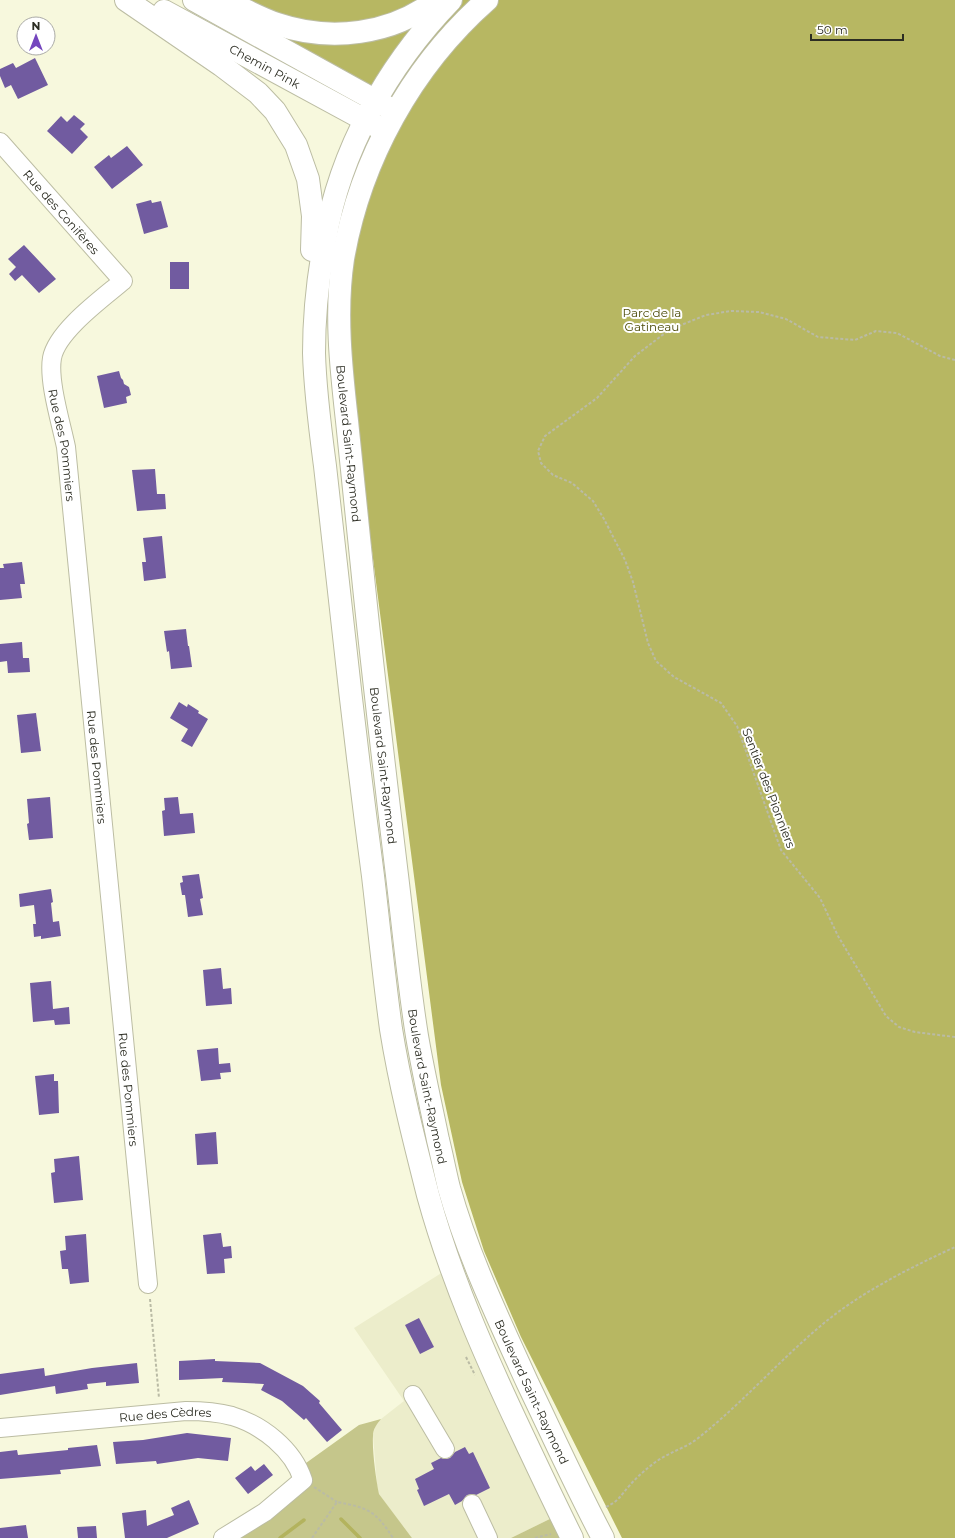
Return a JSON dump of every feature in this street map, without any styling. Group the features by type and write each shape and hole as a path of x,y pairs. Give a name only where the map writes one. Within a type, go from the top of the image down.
{"main road":[{"path":"126,0 221,65 258,93 275,111 292,138 302,159 308,179 313,216 312,277 314,351"},
{"name":"Chemin Pink","path":"143,0 387,131"},
{"name":"Chemin Pink","path":"194,0 396,112"},
{"path":"224,0 277,24 308,32 336,34 367,31 390,25 411,16 436,0"},
{"name":"Boulevard Saint-Raymond","path":"451,0 407,52 375,101 354,143 342,172 330,213 325,238 316,307 314,351 318,404 354,723 392,1030 405,1100 429,1199 463,1301 563,1535"},
{"name":"Boulevard Saint-Raymond","path":"487,0 466,18 420,75 396,112 362,188 353,214 343,261 339,306 340,360 368,623 407,963 417,1033 449,1189 474,1262 509,1342 584,1502 603,1538"}],"street":[{"name":"Rue des Conifères","path":"0,142 123,281"},
{"name":"Rue des Pommiers","path":"123,281 95,304 62,335 52,356 51,370 52,383 66,447 148,1284"},
{"path":"413,1395 445,1449"},
{"name":"Rue des Cèdres","path":"0,1428 186,1411 217,1413 246,1421 267,1433 292,1457 299,1468 303,1480"},
{"path":"223,1538 265,1512 303,1480"},
{"path":"472,1504 488,1538"}],"path":[{"name":"Sentier des Pionniers","path":"955,360 940,356 897,333 876,331 855,340 818,337 786,319 759,312 732,311 706,315 669,330 635,356 597,398 545,436 538,451 541,464 553,475 572,483 593,501 604,519 625,560 633,582 648,643 656,661 674,677 720,703 737,726 781,850 820,898 838,936 886,1016 899,1027 915,1032 955,1037"},
{"path":"603,1508 615,1502 643,1472 659,1460 695,1440 730,1412 802,1342 830,1318 863,1296 918,1264 955,1247"},
{"path":"148,1284 160,1413"},
{"path":"303,1480 337,1502 362,1507 374,1514 393,1538"},
{"path":"312,1538 337,1502"},
{"path":"534,1538 563,1535"}],"shaded area":[{"path":"451,1267 560,1514 511,1538 412,1538 379,1494 377,1485 373,1435 375,1427 381,1419 404,1401 354,1328"}],"green space":[{"name":"Parc de la Gatineau","path":"218,0 955,0 955,1538 622,1538 521,1337 484,1251 462,1182 441,1085 354,412 349,324 352,261 365,204 402,120 279,35"},
{"path":"381,1419 373,1433 374,1465 379,1494 412,1538 223,1538 265,1512 299,1468 359,1425"},
{"path":"560,1514 572,1538 511,1538"}],"building":[{"path":"35,58 48,85 18,99 11,85 5,88 0,76 0,69 13,63 16,68"},
{"path":"74,115 85,124 80,129 88,137 72,154 47,131 61,116 67,122"},
{"path":"127,146 143,165 112,189 94,167 109,155 111,158"},
{"path":"151,200 152,203 161,201 168,227 144,234 136,204"},
{"path":"24,245 56,279 39,293 22,275 15,281 9,274 16,267 8,259"},
{"path":"170,262 189,262 189,289 170,289"},
{"path":"119,371 124,384 129,387 131,395 126,397 127,403 104,408 97,376"},
{"path":"155,469 157,494 165,494 166,509 137,511 132,470"},
{"path":"162,536 166,578 144,581 142,562 146,562 143,538"},
{"path":"22,562 25,584 20,584 22,598 0,600 0,568 4,568 3,564"},
{"path":"186,629 192,667 171,669 169,651 167,652 164,631"},
{"path":"22,642 23,658 29,658 30,672 8,673 7,661 0,662 0,644"},
{"path":"179,702 187,707 188,704 208,719 192,747 181,741 188,729 170,718"},
{"path":"36,713 41,751 21,753 17,715"},
{"path":"50,797 53,838 29,840 27,824 29,823 27,799"},
{"path":"178,797 180,814 193,813 195,833 164,836 162,811 165,810 164,798"},
{"path":"199,874 203,898 200,899 203,915 188,917 185,895 182,895 180,883 183,882 182,876"},
{"path":"51,889 53,902 51,903 53,922 59,921 61,936 41,939 41,936 34,937 33,924 36,924 34,905 20,907 19,894"},
{"path":"221,968 223,989 231,988 232,1004 206,1006 203,970"},
{"path":"51,981 53,1009 69,1007 70,1024 55,1025 54,1020 33,1022 30,983"},
{"path":"218,1048 219,1064 230,1063 231,1072 220,1073 221,1079 201,1081 197,1050"},
{"path":"54,1074 54,1081 58,1081 59,1113 39,1115 35,1076"},
{"path":"216,1132 218,1164 197,1165 195,1134"},
{"path":"79,1156 83,1200 54,1203 51,1173 55,1172 54,1159"},
{"path":"221,1233 223,1247 231,1246 232,1258 224,1259 225,1273 207,1274 203,1235"},
{"path":"86,1234 89,1282 70,1284 68,1269 62,1269 60,1251 66,1250 65,1236"},
{"path":"419,1318 434,1347 420,1354 405,1325"},
{"path":"215,1359 215,1361 260,1363 303,1386 320,1401 319,1403 342,1430 327,1442 306,1418 304,1420 282,1401 261,1390 264,1384 222,1382 223,1378 179,1380 179,1361"},
{"path":"137,1363 139,1383 106,1386 106,1382 87,1384 88,1389 56,1394 55,1386 0,1395 0,1374 44,1368 45,1376 92,1368"},
{"path":"187,1433 231,1438 228,1461 198,1458 157,1464 156,1461 116,1464 113,1442 143,1440"},
{"path":"97,1445 101,1466 60,1470 61,1474 0,1479 0,1452 17,1450 18,1455 68,1450 68,1448"},
{"path":"465,1447 469,1454 473,1452 490,1488 476,1495 467,1495 462,1501 455,1505 449,1494 424,1506 417,1490 419,1489 415,1479 434,1469 431,1463 441,1458 450,1458 455,1452"},
{"path":"264,1464 273,1475 248,1494 235,1478 251,1466 255,1471"},
{"path":"189,1500 199,1524 167,1538 125,1538 122,1513 146,1510 147,1526 174,1515 171,1508"},
{"path":"26,1525 28,1538 0,1538 0,1528"},
{"path":"96,1526 97,1538 78,1538 77,1527"}],"waterway":[{"path":"341,1519 360,1538"},
{"path":"280,1538 304,1520"}]}
